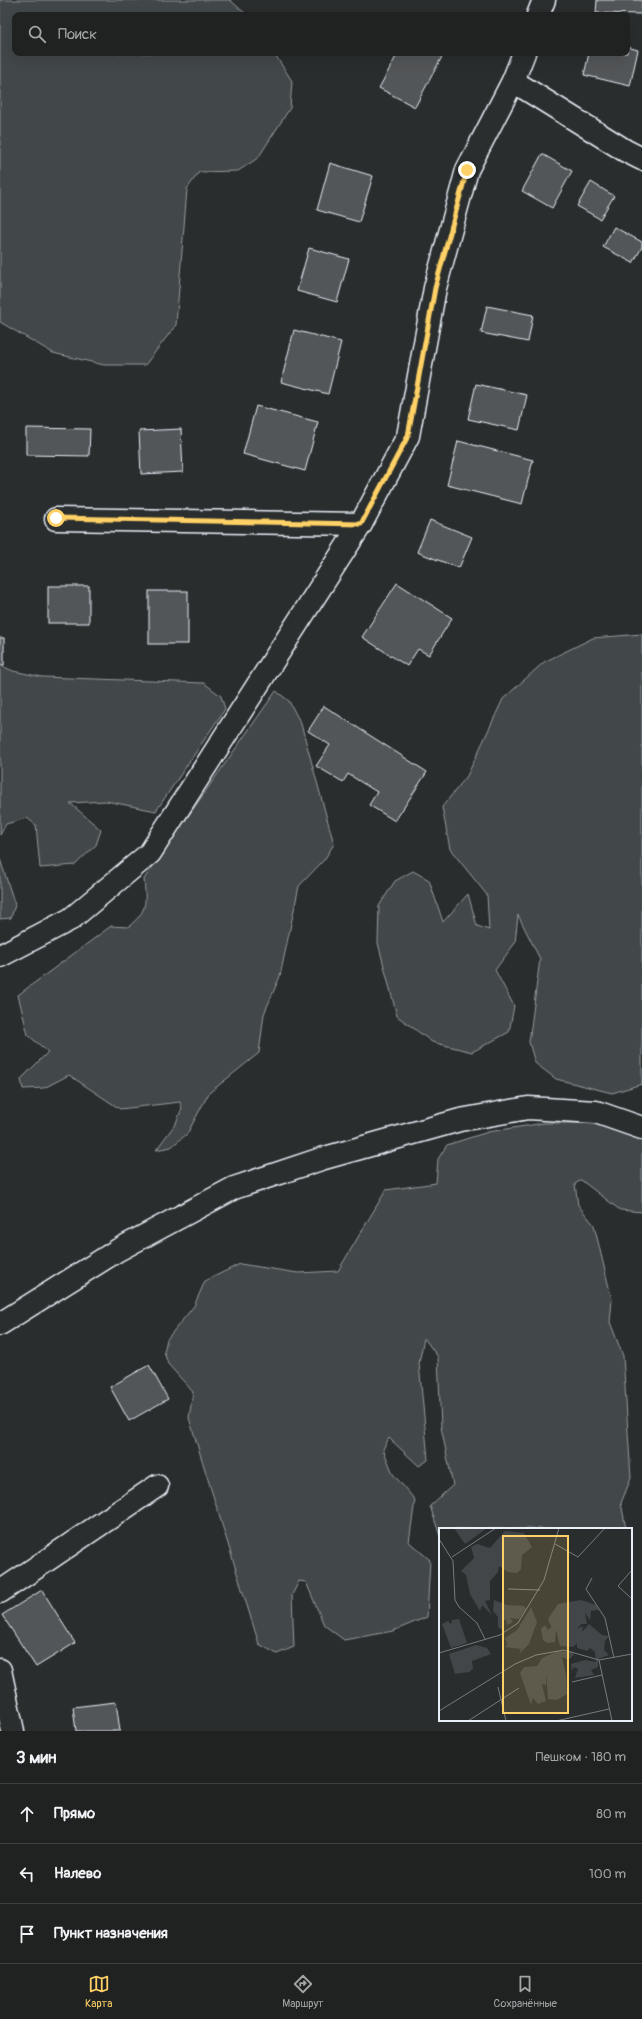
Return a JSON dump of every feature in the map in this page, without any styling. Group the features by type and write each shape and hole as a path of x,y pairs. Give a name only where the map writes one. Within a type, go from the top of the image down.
{"street":[{"path":"539,12 544,0"},
{"path":"0,956 71,919 150,853 361,524 408,436 435,288 467,170 513,82 523,56"},
{"path":"513,82 626,151 642,159"},
{"path":"56,518 361,524"},
{"path":"0,1324 118,1250 234,1188 321,1159 460,1120 528,1108 596,1112 642,1128"},
{"path":"0,1592 157,1486"},
{"path":"0,1670 13,1731"}],"shaded area":[{"path":"0,0 230,0 244,12 12,12 12,56 276,56 292,81 290,108 258,158 238,171 199,172 187,189 176,325 145,365 104,365 53,353 0,322"},
{"path":"642,634 642,1084 612,1093 556,1079 535,1063 529,1042 540,959 518,915 515,943 495,970 514,1006 509,1032 472,1052 432,1042 397,1016 378,943 379,906 395,881 413,871 429,880 443,922 468,894 477,926 489,930 487,895 450,849 442,807 467,776 503,699 544,662 593,638"},
{"path":"0,665 13,671 42,677 204,683 221,696 225,709 156,811 106,801 70,803 101,830 96,845 75,865 40,868 36,825 27,818 6,824 0,835"},
{"path":"276,691 289,701 301,724 334,844 324,860 299,886 280,976 264,1014 259,1053 209,1093 187,1134 171,1147 156,1150 176,1123 182,1108 180,1102 120,1109 69,1075 44,1088 23,1089 21,1079 48,1052 28,1035 18,995 111,926 128,927 135,921 144,906 144,879"},
{"path":"0,859 15,905 11,918 0,919"},
{"path":"544,1123 642,1123 642,1212 620,1210 581,1180 575,1184 578,1205 594,1225 612,1300 610,1322 623,1356 631,1478 621,1503 626,1528 439,1528 439,1533 430,1506 453,1485 441,1427 438,1357 424,1338 419,1363 428,1460 419,1466 389,1438 383,1449 393,1474 415,1500 409,1542 430,1560 427,1617 393,1631 344,1640 324,1625 306,1582 299,1581 292,1595 294,1647 277,1654 259,1644 189,1418 193,1392 168,1364 164,1352 167,1339 194,1306 205,1281 240,1264 298,1273 338,1271 386,1190 436,1183 438,1159 447,1145 488,1132"}],"building":[{"path":"597,0 642,0 642,14 630,14 630,12 596,12"},
{"path":"630,48 638,50 630,86 584,75 588,56 630,56"},
{"path":"396,56 442,56 415,107 379,88"},
{"path":"542,154 572,171 552,208 522,191"},
{"path":"330,163 373,176 359,222 317,210"},
{"path":"591,182 614,196 600,219 577,206"},
{"path":"614,227 642,242 642,247 633,263 603,247"},
{"path":"309,248 349,259 337,302 297,291"},
{"path":"487,306 533,315 528,342 481,333"},
{"path":"294,330 341,342 328,394 281,382"},
{"path":"476,384 527,395 519,430 468,419"},
{"path":"256,406 318,422 305,471 243,454"},
{"path":"26,428 90,429 89,456 26,455"},
{"path":"181,429 183,472 141,474 139,431"},
{"path":"458,441 533,460 522,504 447,485"},
{"path":"430,520 472,537 459,568 417,552"},
{"path":"397,583 452,618 429,655 418,649 407,666 362,637"},
{"path":"48,586 89,586 89,623 48,623"},
{"path":"149,591 188,591 188,644 149,644"},
{"path":"0,638 4,638 4,665 0,665"},
{"path":"324,706 427,772 395,821 369,805 377,792 348,774 343,782 316,766 330,745 308,731"},
{"path":"149,1365 168,1399 129,1421 110,1387"},
{"path":"42,1590 75,1643 36,1667 2,1615"},
{"path":"116,1702 120,1731 76,1731 73,1707"}],"route":[{"path":"56,518 361,524 408,436 435,288 467,170"}]}
